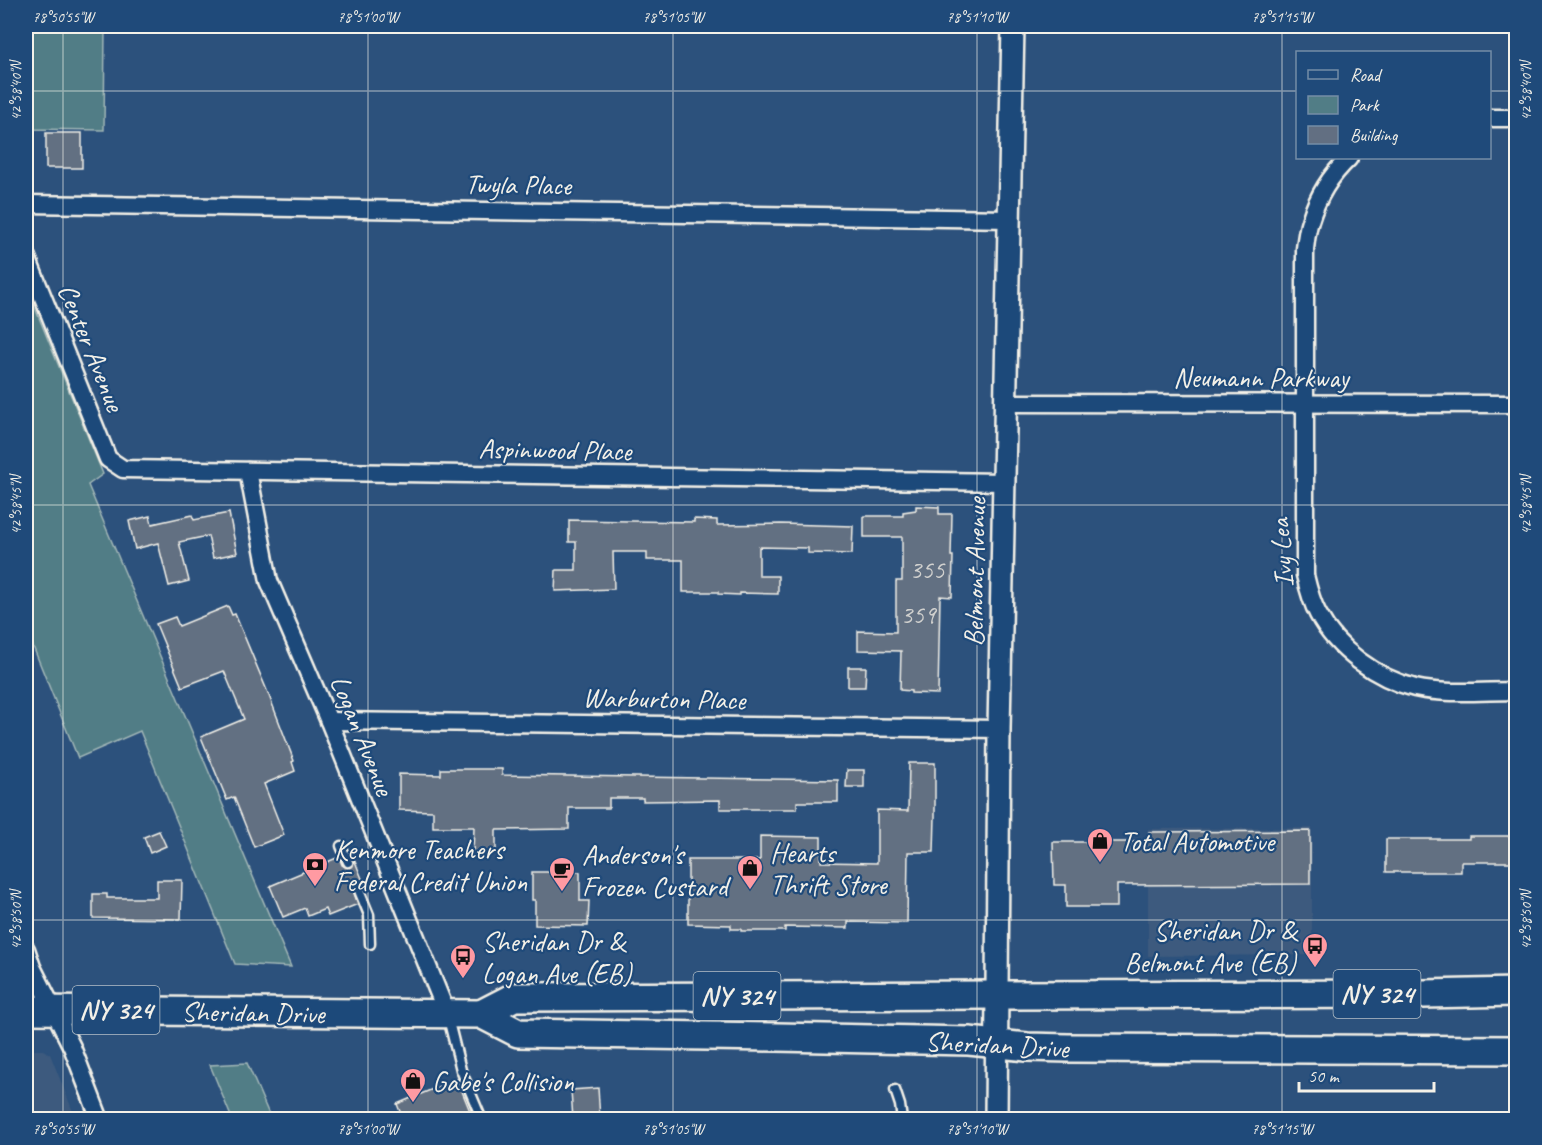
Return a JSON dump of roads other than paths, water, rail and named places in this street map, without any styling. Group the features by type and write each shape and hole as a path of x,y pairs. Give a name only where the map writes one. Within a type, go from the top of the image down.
{"main road":[{"name":"Sheridan Drive","path":"26,1010 481,1014 514,998 1516,992"},
{"name":"Sheridan Drive","path":"481,1014 518,1033 969,1041 1026,1047 1516,1050"}],"street":[{"name":"Belmont Avenue","path":"996,1119 999,729 1013,26"},
{"path":"1491,118 1516,118"},
{"name":"Ivy Lea","path":"1348,159 1339,167 1320,196 1309,222 1305,249 1305,574 1310,596 1319,616 1349,652 1369,668 1391,680 1416,688 1441,691 1516,691"},
{"name":"Twyla Place","path":"26,204 1010,219"},
{"name":"Center Avenue","path":"26,255 108,459"},
{"name":"Neumann Parkway","path":"1006,403 1516,404"},
{"name":"Aspinwood Place","path":"108,459 123,469 1004,482"},
{"name":"Logan Avenue","path":"248,471 268,581 329,722 447,1014"},
{"name":"Warburton Place","path":"329,722 999,729"},
{"path":"26,949 32,967 72,1047 100,1119"}],"lane":[{"path":"341,846 348,862"},
{"path":"358,888 369,915 370,944"},
{"path":"447,1014 461,1070 482,1119"},
{"path":"895,1090 902,1119"}],"place":[{"name":"Total Automotive","path":"1100,864"},
{"name":"Kenmore Teachers Federal Credit Union","path":"315,888"},
{"name":"Hearts Thrift Store","path":"750,891"},
{"name":"Anderson's Frozen Custard","path":"562,893"},
{"name":"Sheridan Dr & Belmont Ave (EB)","path":"1315,969"},
{"name":"Sheridan Dr & Logan Ave (EB)","path":"463,980"},
{"name":"Gabe's Collision","path":"413,1104"}]}
